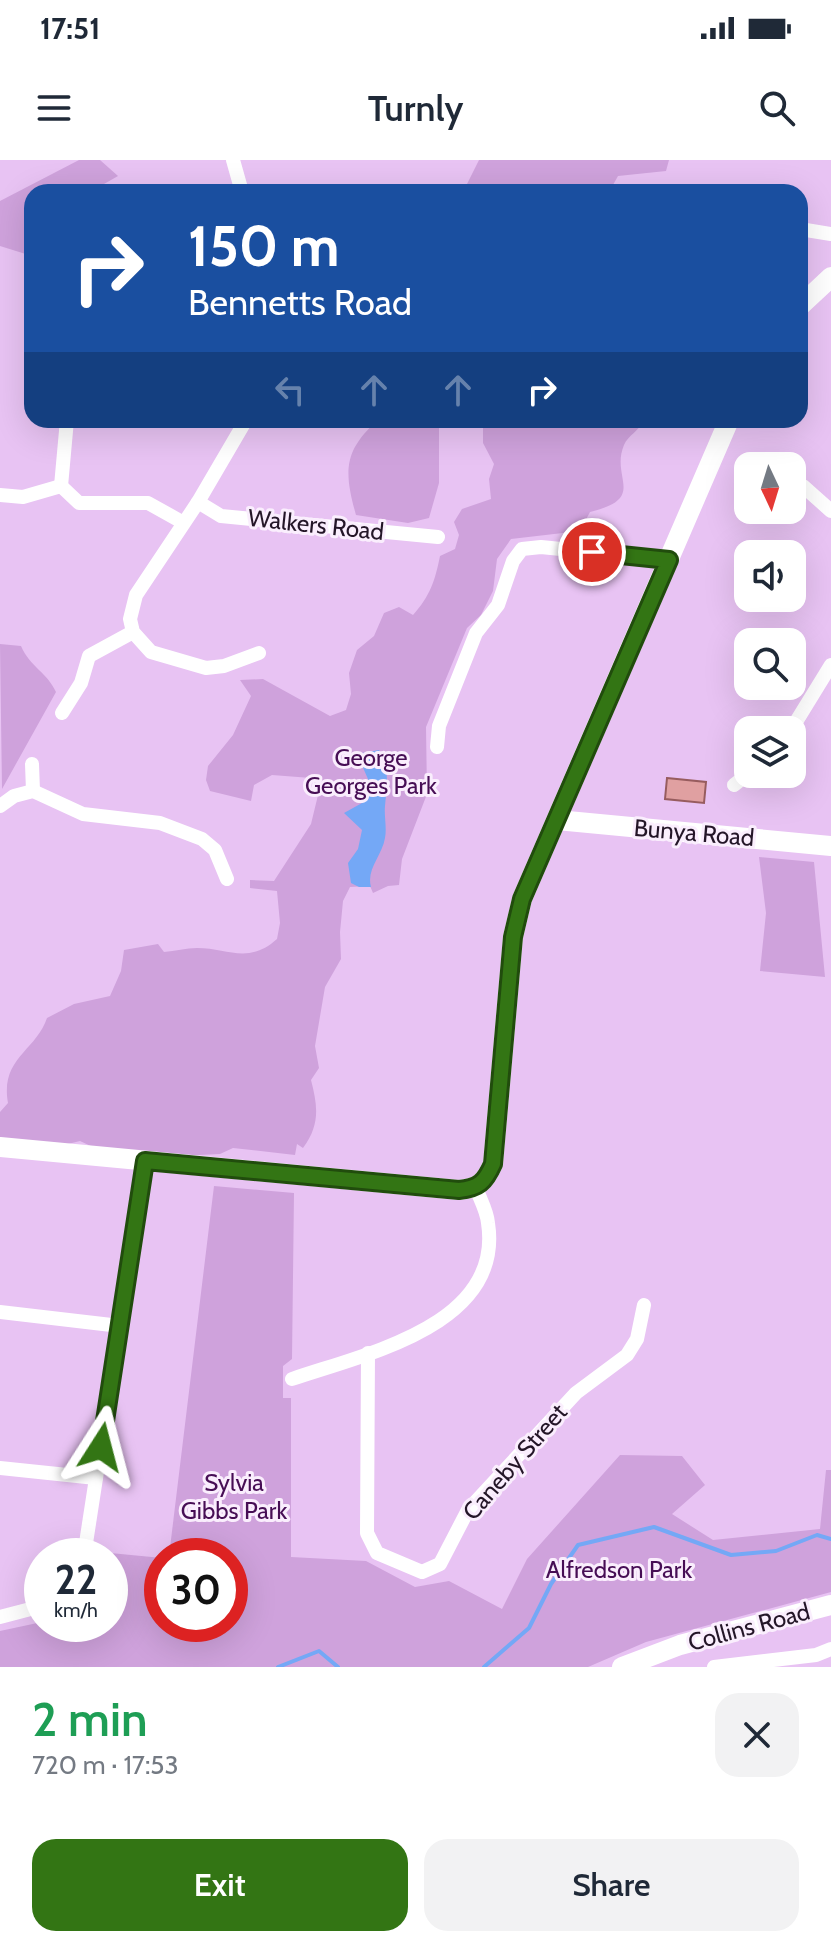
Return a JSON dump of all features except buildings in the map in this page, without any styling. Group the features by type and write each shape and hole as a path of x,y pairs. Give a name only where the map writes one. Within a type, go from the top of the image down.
{"street":[{"path":"233,160 240,184"},
{"path":"808,230 831,234"},
{"path":"808,299 831,277"},
{"path":"61,486 66,428"},
{"path":"241,428 198,502 182,522 132,603 133,632 151,652 206,668 224,666 259,653"},
{"path":"0,1147 459,1190 476,1188 487,1179 493,1164 513,937 522,899 726,428"},
{"path":"0,495 23,497 61,486"},
{"path":"61,486 79,503 148,503 182,522"},
{"path":"806,489 831,511"},
{"name":"Walkers Road","path":"198,502 221,516 438,537"},
{"path":"437,747 439,726 476,633 498,605 513,561 522,549 669,560"},
{"path":"62,713 81,683 89,656 133,632"},
{"path":"800,716 831,665"},
{"path":"32,764 33,791"},
{"path":"0,806 14,796 33,791 83,814 160,823 202,839 215,850 227,879"},
{"name":"Bunya Road","path":"557,820 831,846"},
{"path":"87,1538 145,1161"},
{"path":"292,1379 368,1353 442,1322 472,1291 484,1270 488,1236 488,1222 476,1188"},
{"name":"Caneby Street","path":"368,1353 367,1533 377,1553 422,1572 440,1564 468,1510 576,1393 627,1355 637,1339 644,1305"},
{"path":"0,1312 120,1326"},
{"path":"0,1468 96,1478"},
{"name":"Collins Road","path":"622,1667 680,1645 831,1605"},
{"path":"0,1617 24,1611"},
{"name":"Collins Road","path":"714,1667 816,1655 831,1649"}],"green space":[{"path":"79,160 100,160 118,176 104,184 33,184"},
{"path":"479,160 669,160 666,171 618,176 614,184 467,184"},
{"path":"24,189 24,254 0,246 0,201"},
{"path":"370,428 439,428 439,483 429,518 408,523 356,515 349,486 349,463 352,452"},
{"name":"George Georges Park","path":"483,428 638,428 624,445 621,467 624,486 618,500 590,512 580,531 511,539 497,559 493,591 481,615 467,628 426,727 427,794 402,859 399,885 373,893 370,886 350,887 343,901 341,959 325,987 315,1046 319,1068 311,1080 316,1107 309,1140 303,1148 297,1144 295,1155 233,1148 220,1154 179,1156 95,1148 80,1141 64,1145 0,1140 0,1112 8,1103 9,1075 14,1065 47,1018 74,1004 110,996 121,971 124,950 158,944 164,952 197,948 247,953 267,947 277,939 280,923 277,891 250,888 250,880 274,881 311,824 319,791 311,778 272,775 254,785 251,801 210,791 206,780 208,766 233,735 251,696 240,680 263,679 330,716 346,710 351,694 349,673 357,650 374,636 384,613 399,607 413,615 431,588 440,556 455,549 459,535 454,522 462,509 491,499 489,479 494,464 483,443"},
{"path":"0,644 21,646 56,692 2,789"},
{"path":"759,857 814,862 825,977 760,971 766,913"},
{"name":"Sylvia Gibbs Park","path":"214,1186 294,1193 292,1359 283,1366 283,1398 291,1398 291,1557 366,1561 415,1587 449,1581 502,1609 527,1559 620,1455 682,1456 705,1485 672,1514 713,1540 820,1529 826,1470 831,1470 831,1592 646,1642 588,1667 0,1667 0,1631 24,1626 24,1642 128,1642 128,1555 144,1556 144,1642 248,1642 248,1538 171,1538"}],"water":[{"path":"379,750 387,778 385,838 372,868 371,887 359,887 351,883 348,863 358,849 362,830 344,813 362,803 371,786 361,763 362,753"}],"waterway":[{"path":"484,1667 529,1628 551,1584 578,1545 654,1527 731,1555 776,1551 817,1535 831,1539"},
{"path":"278,1667 319,1651 338,1667"}],"route":[{"path":"101,1447 145,1161 459,1190 476,1188 487,1179 493,1164 513,937 522,899 669,560 592,552"}],"park label":[{"name":"Alfredson Park","path":"619,1570"}]}
